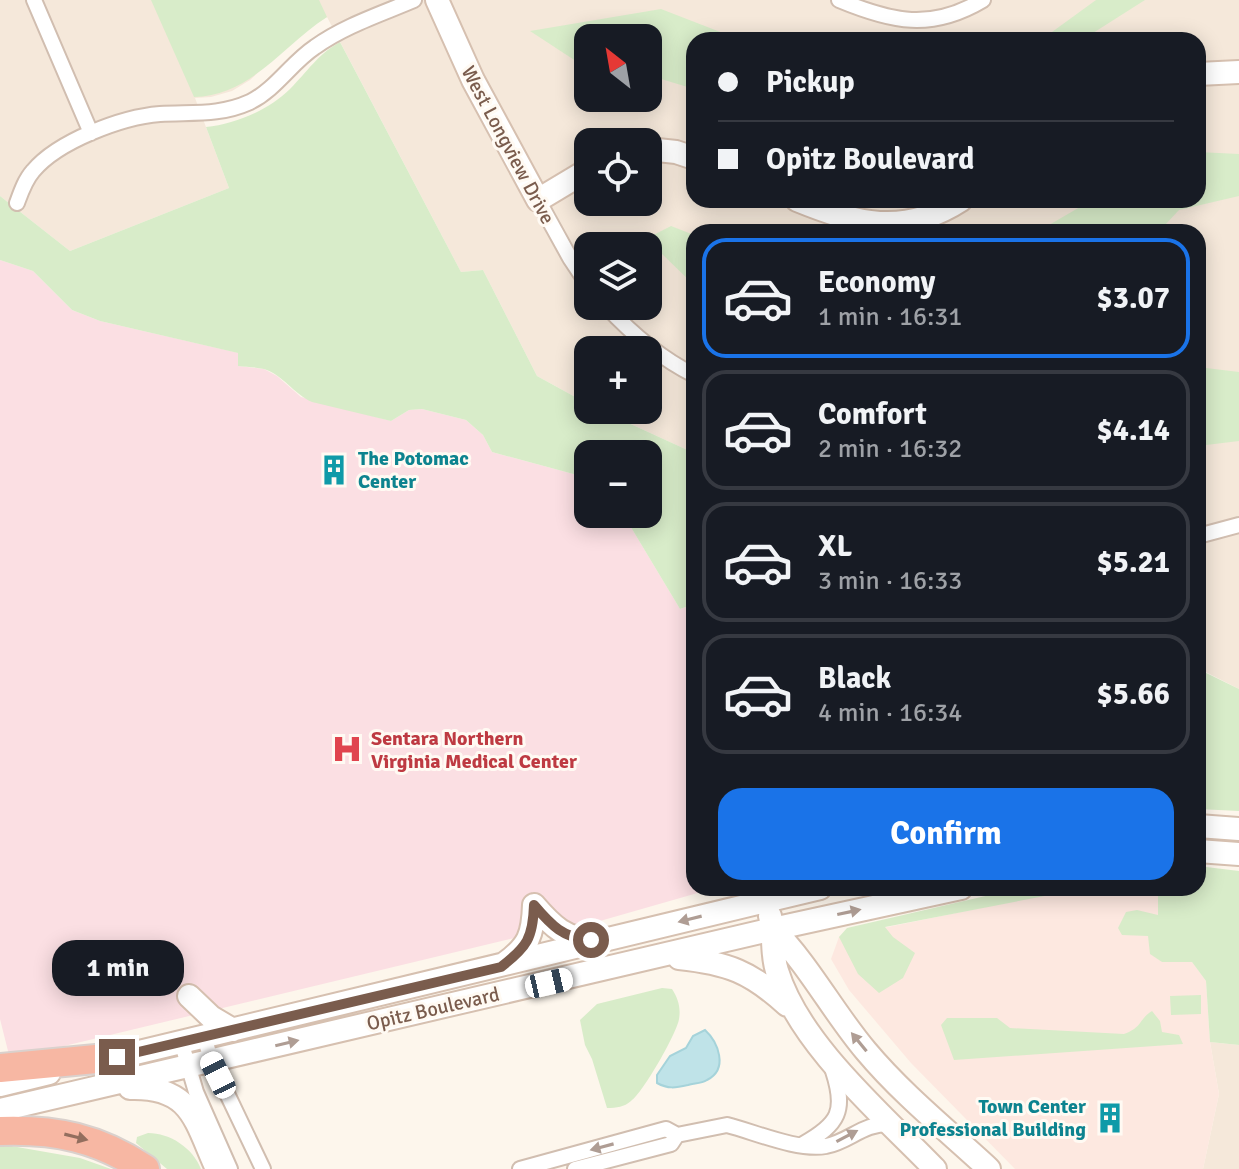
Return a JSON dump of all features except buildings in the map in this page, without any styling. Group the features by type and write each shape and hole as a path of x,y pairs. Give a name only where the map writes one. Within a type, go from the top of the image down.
{"highway":[{"path":"0,1068 117,1057"},
{"path":"0,1131 29,1130 75,1136 120,1152 145,1169"}],"main road":[{"name":"West Longview Drive","path":"437,0 473,80 538,200"},
{"path":"1206,74 1239,72"},
{"path":"662,150 686,156"},
{"path":"538,200 574,178"},
{"path":"818,208 850,220 884,224 923,218 944,208"},
{"path":"1206,827 1239,829"},
{"path":"1206,852 1239,854"},
{"name":"Opitz Boulevard","path":"0,1085 501,967 784,896"},
{"name":"Opitz Boulevard","path":"0,1110 924,896"},
{"path":"766,900 773,929 771,952 777,972 802,1019 828,1056 935,1169"},
{"path":"501,967 530,938 534,926 534,905 559,931 582,940 608,940"},
{"path":"773,929 791,948 867,1052 912,1099 989,1169"},
{"path":"666,956 719,963 739,970 762,983 802,1019"},
{"path":"189,996 203,1010 233,1030"},
{"path":"88,1089 147,1088 172,1094 189,1110 217,1169"}],"street":[{"path":"34,0 91,133"},
{"path":"17,203 33,170 91,133 158,114 201,115 239,107 270,89 327,38 414,0"},
{"path":"839,0 875,15 911,21 947,17 983,0"},
{"name":"West Longview Drive","path":"538,200 574,264"},
{"path":"621,320 646,344 686,371"},
{"path":"1206,534 1239,525"},
{"path":"204,1036 211,1060 263,1169"},
{"path":"181,1041 187,1066 230,1169"},
{"path":"803,1144 828,1128 839,1108 840,1093 828,1056"},
{"path":"520,1169 666,1129 677,1135 727,1125 791,1143 826,1146 864,1127 891,1124"},
{"path":"575,1169 671,1144 677,1135"}],"shaded area":[{"path":"0,0 1239,0 1239,689 1206,672 1206,224 686,224 686,449 631,424 662,424 662,336 574,336 574,396 537,376 483,270 461,272 327,17 304,31 250,80 232,91 195,98 229,188 70,251 0,196"},
{"name":"Sentara Northern Virginia Medical Center","path":"0,260 33,271 72,310 100,321 239,353 238,366 264,369 301,397 391,421 409,410 422,409 466,420 483,435 492,452 574,474 574,528 631,528 680,609 686,607 687,896 593,923 510,939 10,1059 0,1019"},
{"path":"1039,896 1158,896 1159,916 1206,981 1210,1042 1219,1094 1203,1169 1015,1169 911,1063 849,990 831,959 839,937"},
{"path":"1210,1042 1239,1045 1239,1169 1203,1169 1219,1094"}],"green space":[{"path":"151,0 319,0 327,17 250,79 233,88 194,97"},
{"path":"1096,0 1145,0 1095,32 1052,32"},
{"path":"661,9 720,32 686,32 686,87 662,79 662,24 574,24 574,60 530,31"},
{"path":"340,42 461,272 483,270 537,376 574,396 574,424 631,424 686,449 686,607 680,609 631,528 662,528 662,440 574,440 574,474 492,452 483,435 466,420 422,409 409,410 391,421 312,402 271,372 238,366 238,353 100,321 72,310 33,271 0,260 0,196 70,251 229,188 206,127 240,119 272,103"},
{"path":"1206,152 1239,154 1239,196 1206,204"},
{"path":"1078,208 1188,208 1179,210 1166,224 1051,224"},
{"path":"671,226 686,232 686,277 662,254 662,232 659,232"},
{"path":"1206,368 1239,372 1239,441 1206,445"},
{"path":"1206,673 1239,689 1239,811 1206,809"},
{"path":"1206,867 1239,871 1239,1045 1210,1042 1206,981 1192,962 1162,962 1150,954 1148,936 1122,935 1118,928 1126,912 1137,910 1158,915 1158,896 1206,896"},
{"path":"985,896 1045,896 885,927 915,953 903,978 879,993 858,974 839,937 847,928"},
{"path":"662,988 672,989 680,1011 672,1037 636,1096 623,1106 607,1108 585,1045 580,1020 597,1004"},
{"path":"1201,995 1201,1014 1171,1015 1170,996"},
{"path":"1152,1011 1160,1021 1162,1032 1179,1035 1183,1044 954,1060 941,1025 947,1018 997,1018 1010,1028 1124,1034 1134,1029"},
{"path":"148,1133 180,1143 201,1169 167,1169 136,1143 137,1137"},
{"path":"0,1144 80,1158 111,1169 0,1169"}],"water":[{"path":"705,1030 714,1041 719,1055 718,1069 714,1075 702,1082 679,1087 657,1083 657,1075 670,1056 686,1048 693,1036"}],"place":[{"name":"The Potomac Center","path":"334,470"},
{"name":"Sentara Northern Virginia Medical Center","path":"347,749"},
{"name":"Town Center Professional Building","path":"1110,1118"}],"route":[{"path":"117,1057 501,967 530,938 534,926 534,905 559,931 574,938 591,940"}]}
